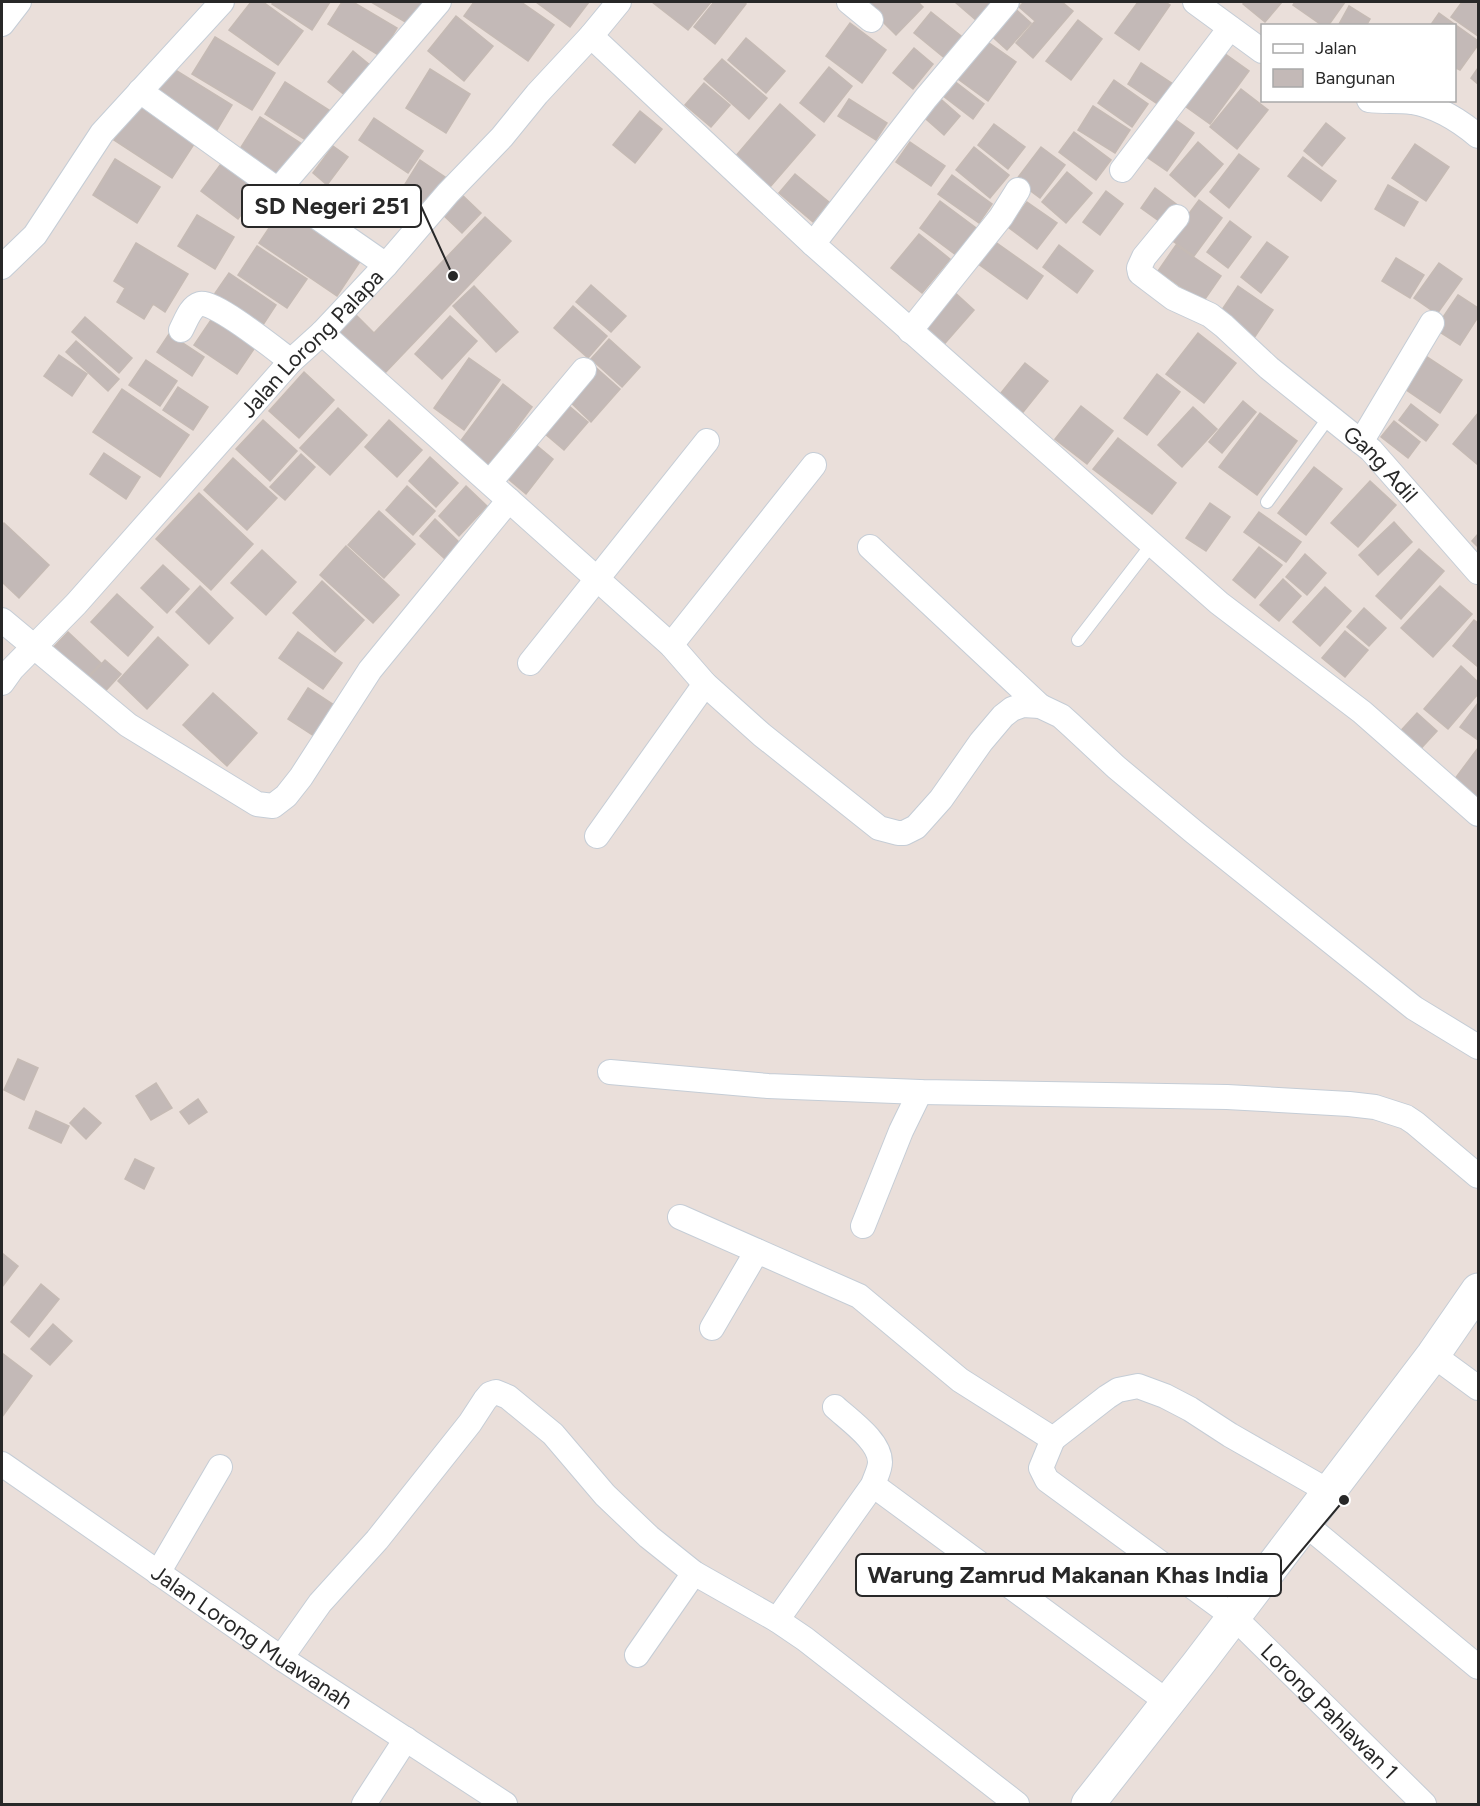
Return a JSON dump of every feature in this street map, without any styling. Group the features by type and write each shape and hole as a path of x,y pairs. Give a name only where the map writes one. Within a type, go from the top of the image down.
{"main road":[{"path":"1099,1800 1168,1703 1433,1355 1479,1290"}],"street":[{"path":"2,24 19,2"},
{"path":"2,267 35,235 102,133 222,2"},
{"path":"278,189 439,2"},
{"name":"Jalan Lorong Palapa","path":"2,683 12,669 76,604 291,360 322,333 386,265 448,193 502,137 619,2"},
{"path":"849,2 870,20"},
{"path":"813,244 926,98 1007,2"},
{"path":"1195,2 1261,50"},
{"path":"1122,170 1230,28"},
{"path":"591,36 813,244 1152,544 1220,603 1362,712 1479,814"},
{"path":"140,91 386,265"},
{"path":"1400,102 1423,105 1451,117 1479,136"},
{"path":"910,331 1001,217 1018,190"},
{"name":"Gang Adil","path":"1177,217 1144,257 1139,268 1140,273 1173,298 1210,315 1234,334 1269,368 1371,450 1479,573"},
{"path":"181,330 193,308 198,304 206,304 232,318 291,360"},
{"path":"1361,442 1432,323"},
{"path":"322,333 671,645 705,684 762,735 879,828 898,833 911,831 924,820 1003,716 1023,705 1041,706"},
{"path":"490,482 584,370"},
{"path":"530,663 707,441"},
{"path":"671,645 814,465"},
{"path":"2,620 128,725 257,804 273,806 301,777 370,670 509,500"},
{"path":"870,548 1041,706 1071,724 1116,767 1194,832 1414,1008 1479,1047"},
{"path":"597,836 705,684"},
{"path":"610,1072 768,1086 920,1092 1227,1097 1375,1107 1406,1117 1479,1176"},
{"path":"863,1226 901,1131 920,1092"},
{"path":"680,1217 860,1296 960,1380 1053,1439 1118,1390 1138,1386 1190,1409 1230,1435 1328,1491"},
{"path":"712,1328 757,1251"},
{"path":"1433,1355 1479,1388"},
{"path":"281,1658 320,1603 377,1539 470,1423 484,1400 494,1392 508,1397 553,1434 605,1495 649,1536 694,1573 777,1620 814,1645 1017,1804"},
{"path":"777,1620 873,1485 880,1463 878,1451 864,1432 835,1407"},
{"name":"Lorong Pahlawan 1","path":"1053,1439 1041,1468 1047,1480 1234,1617 1424,1804"},
{"name":"Jalan Lorong Muawanah","path":"2,1464 281,1658 505,1804"},
{"path":"158,1573 220,1467"},
{"path":"873,1485 1168,1703"},
{"path":"1304,1523 1479,1667"},
{"path":"637,1655 694,1573"},
{"path":"364,1804 406,1739"}],"lane":[{"path":"1267,502 1329,417"},
{"path":"1078,640 1152,544"}],"building":[{"path":"251,2 263,2 303,31 278,65 229,30"},
{"path":"273,2 330,2 312,30 272,4"},
{"path":"342,2 353,2 397,28 380,56 328,24"},
{"path":"371,2 429,2 414,27"},
{"path":"474,2 521,2 554,25 528,61 464,16"},
{"path":"536,2 589,2 570,27"},
{"path":"652,2 711,2 688,30"},
{"path":"714,2 743,2 746,4 715,44 694,27"},
{"path":"872,2 918,2 923,7 896,35 867,6"},
{"path":"955,2 993,2 977,21"},
{"path":"1024,2 1062,2 1073,11 1033,58 1016,43 1035,21 1019,7"},
{"path":"1138,2 1165,2 1170,5 1139,50 1115,33"},
{"path":"1245,2 1282,2 1265,22 1243,4"},
{"path":"1295,2 1345,2 1329,24 1320,24 1293,5"},
{"path":"1462,2 1474,2 1478,5 1478,36 1451,17"},
{"path":"1010,4 1031,23 1007,50 986,31"},
{"path":"1349,6 1370,19 1367,24 1339,24"},
{"path":"931,12 965,39 947,60 914,33"},
{"path":"1439,13 1454,24 1431,24"},
{"path":"456,16 493,46 464,81 428,51"},
{"path":"1078,20 1102,39 1071,80 1046,61"},
{"path":"850,23 886,50 862,83 826,56"},
{"path":"1456,25 1478,41 1478,45 1460,70 1456,68"},
{"path":"215,37 275,73 252,110 192,74"},
{"path":"746,38 785,71 766,93 728,60"},
{"path":"982,38 1016,62 988,101 954,76"},
{"path":"914,48 933,64 913,89 893,73"},
{"path":"1217,48 1249,71 1210,124 1178,101"},
{"path":"353,51 370,65 346,96 328,82"},
{"path":"722,59 767,98 749,119 704,79"},
{"path":"1141,63 1173,84 1159,105 1128,84"},
{"path":"829,67 852,86 824,122 800,103"},
{"path":"172,68 232,105 214,135 154,98"},
{"path":"1478,68 1478,84 1471,78"},
{"path":"430,69 470,94 446,133 406,108"},
{"path":"953,80 984,104 973,119 942,95"},
{"path":"1114,80 1148,104 1132,127 1098,103"},
{"path":"285,82 332,112 312,144 265,114"},
{"path":"704,83 730,105 711,127 685,105"},
{"path":"1241,89 1268,110 1237,149 1210,127"},
{"path":"935,94 960,116 944,135 919,113"},
{"path":"849,99 887,123 876,140 838,116"},
{"path":"140,100 198,138 172,178 114,140"},
{"path":"780,104 815,135 764,194 729,164"},
{"path":"1093,106 1130,130 1115,153 1078,130"},
{"path":"640,111 662,129 635,163 613,145"},
{"path":"1169,115 1194,133 1167,171 1141,153"},
{"path":"260,117 302,144 279,179 238,152"},
{"path":"374,118 423,151 408,173 359,140"},
{"path":"1326,123 1345,138 1322,166 1304,151"},
{"path":"994,124 1025,147 1008,169 978,145"},
{"path":"1074,132 1111,160 1096,180 1059,152"},
{"path":"910,142 945,166 931,186 896,162"},
{"path":"1198,142 1223,164 1195,197 1170,175"},
{"path":"1415,144 1449,167 1426,201 1392,178"},
{"path":"333,146 348,157 327,185 313,173"},
{"path":"974,147 1009,175 990,198 956,170"},
{"path":"1041,147 1065,165 1040,198 1016,180"},
{"path":"1239,154 1259,169 1229,208 1210,192"},
{"path":"226,157 263,185 238,219 201,191"},
{"path":"1303,157 1336,181 1321,201 1288,176"},
{"path":"115,159 160,187 137,223 93,195"},
{"path":"420,160 445,177 427,205 402,189"},
{"path":"1067,172 1092,193 1066,223 1042,202"},
{"path":"795,174 829,202 813,222 779,193"},
{"path":"952,175 992,204 979,223 938,194"},
{"path":"1388,185 1418,202 1404,226 1375,209"},
{"path":"1155,188 1180,207 1166,226 1141,208"},
{"path":"1106,191 1123,204 1100,235 1083,222"},
{"path":"459,192 481,213 462,233 440,212"},
{"path":"1199,200 1222,218 1194,256 1170,239"},
{"path":"287,201 365,254 337,296 259,243"},
{"path":"940,201 976,228 956,255 920,228"},
{"path":"1027,202 1057,223 1037,249 1008,227"},
{"path":"197,215 234,237 215,269 178,246"},
{"path":"485,217 511,241 384,374 336,329 353,312 374,333"},
{"path":"1230,221 1251,237 1228,268 1207,252"},
{"path":"919,234 950,259 922,293 891,268"},
{"path":"994,241 1043,276 1027,299 977,263"},
{"path":"1267,242 1288,257 1261,293 1241,277"},
{"path":"136,243 188,274 165,312 153,304 144,319 117,302 125,288 114,281"},
{"path":"1059,245 1093,271 1077,293 1043,267"},
{"path":"1176,245 1221,276 1203,302 1158,271"},
{"path":"257,246 307,279 287,308 238,275"},
{"path":"1396,258 1424,275 1410,298 1382,281"},
{"path":"1439,263 1462,279 1437,314 1414,298"},
{"path":"229,273 276,305 259,331 211,299"},
{"path":"591,285 626,316 611,332 576,302"},
{"path":"474,286 518,332 496,352 453,306"},
{"path":"1238,286 1273,310 1252,341 1217,317"},
{"path":"951,289 974,310 940,349 916,328"},
{"path":"1458,295 1478,308 1478,317 1460,345 1435,329"},
{"path":"573,306 607,336 588,358 554,328"},
{"path":"215,314 258,343 237,374 194,345"},
{"path":"450,316 477,341 442,379 415,354"},
{"path":"85,317 132,358 119,373 72,332"},
{"path":"1198,333 1236,363 1204,403 1166,374"},
{"path":"169,334 204,357 192,376 157,352"},
{"path":"609,339 640,367 622,387 591,359"},
{"path":"76,341 119,379 108,391 66,352"},
{"path":"59,355 87,374 72,396 44,376"},
{"path":"1424,355 1462,380 1440,413 1402,387"},
{"path":"469,358 500,380 464,430 434,408"},
{"path":"146,360 177,381 160,406 129,385"},
{"path":"1025,363 1048,381 1020,416 997,398"},
{"path":"593,365 620,389 591,422 565,397"},
{"path":"304,372 334,400 299,438 269,411"},
{"path":"1157,374 1180,392 1147,435 1124,418"},
{"path":"503,384 532,407 489,465 459,443"},
{"path":"178,387 208,407 193,430 163,410"},
{"path":"122,389 189,435 160,477 93,432"},
{"path":"562,400 588,422 564,450 538,428"},
{"path":"1243,401 1256,412 1222,453 1209,442"},
{"path":"1411,404 1438,425 1426,441 1399,420"},
{"path":"1081,406 1113,431 1087,464 1055,439"},
{"path":"1193,407 1217,429 1182,467 1158,445"},
{"path":"338,408 367,435 330,475 300,448"},
{"path":"1260,413 1297,441 1257,495 1219,467"},
{"path":"1478,413 1478,465 1453,444"},
{"path":"263,420 297,451 270,481 236,449"},
{"path":"389,420 422,450 397,477 365,447"},
{"path":"1394,421 1420,442 1408,458 1381,437"},
{"path":"1118,438 1176,483 1152,514 1093,469"},
{"path":"529,439 553,459 526,494 501,473"},
{"path":"104,453 140,477 126,499 90,474"},
{"path":"301,454 315,467 285,500 270,487"},
{"path":"430,457 458,483 436,507 409,481"},
{"path":"233,458 277,498 247,530 204,490"},
{"path":"1314,467 1342,489 1306,535 1278,513"},
{"path":"1370,481 1396,505 1358,547 1331,523"},
{"path":"407,486 435,511 413,535 386,510"},
{"path":"466,486 487,506 459,536 439,516"},
{"path":"199,493 253,544 211,590 156,539"},
{"path":"1210,503 1230,517 1206,551 1186,538"},
{"path":"379,511 415,544 384,578 348,545"},
{"path":"1259,512 1301,542 1286,562 1244,532"},
{"path":"435,519 460,543 445,559 420,536"},
{"path":"1394,522 1412,542 1378,575 1359,555"},
{"path":"4,523 49,565 19,598 2,582 2,525"},
{"path":"1478,534 1478,547 1472,541"},
{"path":"346,546 399,595 373,623 320,575"},
{"path":"1259,547 1282,565 1255,598 1233,580"},
{"path":"1419,549 1444,571 1401,619 1376,596"},
{"path":"262,550 296,582 266,615 231,583"},
{"path":"1305,554 1326,573 1307,595 1286,577"},
{"path":"163,565 189,589 167,613 141,588"},
{"path":"1283,579 1301,596 1279,621 1260,605"},
{"path":"322,581 364,620 335,652 293,613"},
{"path":"200,586 233,618 209,644 176,612"},
{"path":"1440,586 1472,614 1433,657 1401,628"},
{"path":"1325,587 1351,611 1320,646 1293,622"},
{"path":"117,594 153,627 128,656 91,622"},
{"path":"1364,608 1386,628 1369,646 1347,627"},
{"path":"1474,620 1478,623 1478,667 1453,646"},
{"path":"1345,631 1368,650 1345,677 1322,658"},
{"path":"68,632 101,663 83,682 50,651"},
{"path":"298,632 342,663 323,689 279,658"},
{"path":"158,637 188,665 147,709 118,681"},
{"path":"105,660 121,674 99,698 83,684"},
{"path":"1461,666 1478,682 1478,694 1448,729 1424,709"},
{"path":"308,688 334,705 314,736 288,719"},
{"path":"213,693 257,733 227,766 183,725"},
{"path":"1478,703 1478,740 1460,727"},
{"path":"1417,713 1437,731 1415,755 1395,737"},
{"path":"1478,748 1478,805 1451,784"},
{"path":"18,1059 38,1068 24,1100 4,1090"},
{"path":"156,1083 172,1108 151,1120 136,1096"},
{"path":"198,1099 207,1112 189,1124 180,1112"},
{"path":"84,1108 101,1123 86,1139 70,1123"},
{"path":"36,1111 69,1126 61,1143 29,1128"},
{"path":"135,1159 154,1168 144,1189 125,1179"},
{"path":"2,1253 18,1266 2,1287"},
{"path":"41,1284 59,1299 29,1337 11,1322"},
{"path":"53,1324 72,1341 50,1365 31,1349"},
{"path":"2,1353 32,1376 2,1417"}],"place":[{"name":"SD Negeri 251","path":"453,276"},
{"name":"Warung Zamrud Makanan Khas India","path":"1344,1500"}]}
